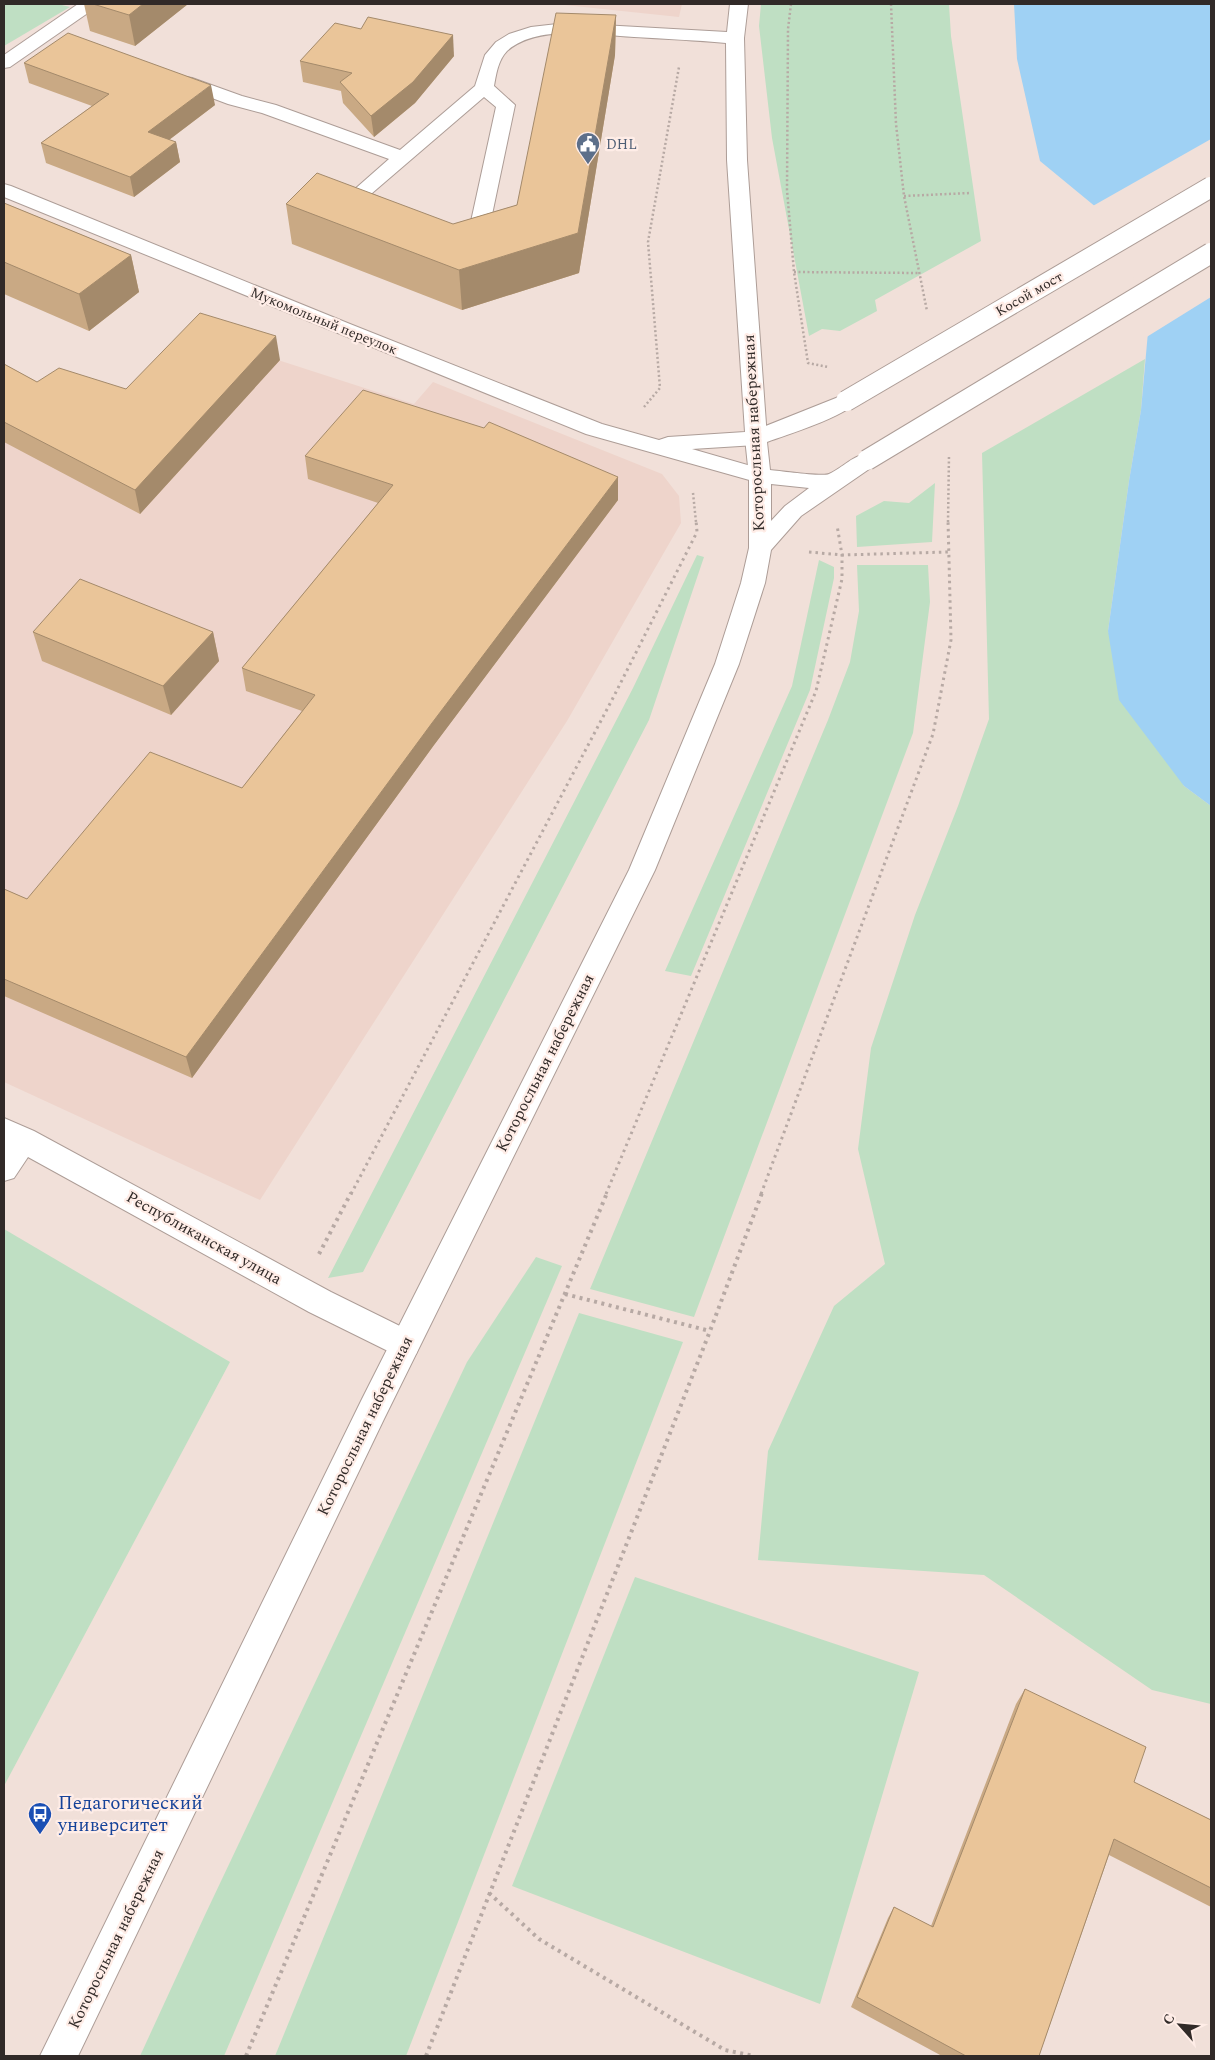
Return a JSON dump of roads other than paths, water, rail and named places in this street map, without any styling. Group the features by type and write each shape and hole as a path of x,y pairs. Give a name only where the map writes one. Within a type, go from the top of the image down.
{"main road":[{"path":"4,63 89,4"},
{"name":"Которосльная набережная","path":"59,2056 405,1344 642,870 727,664 753,584 760,548 760,476 737,160 735,38 739,4"},
{"path":"400,212 357,196 484,88 491,61 495,54 511,40 533,32 583,29 735,38"},
{"path":"186,82 235,100 269,109 403,158"},
{"path":"435,225 461,235 479,229 506,105 484,88"},
{"name":"Косой мост","path":"756,438 815,416 846,400 1211,187"},
{"name":"Мукомольный переулок","path":"4,190 576,422 647,445 760,476 831,483"},
{"path":"4,211 23,198"},
{"path":"760,548 792,511 831,483 1211,253"},
{"name":"Мукомольный переулок","path":"647,445 756,438"},
{"path":"4,1169 14,1135"},
{"name":"Республиканская улица","path":"14,1135 303,1292 405,1344"}],"water":[{"path":"1014,4 1211,4 1211,806 1184,786 1119,700 1108,631 1141,410 1148,332 1125,231 1040,161 1017,59"}],"place":[{"name":"DHL","path":"588,165"},
{"name":"Педагогический университет","path":"40,1835"}]}
